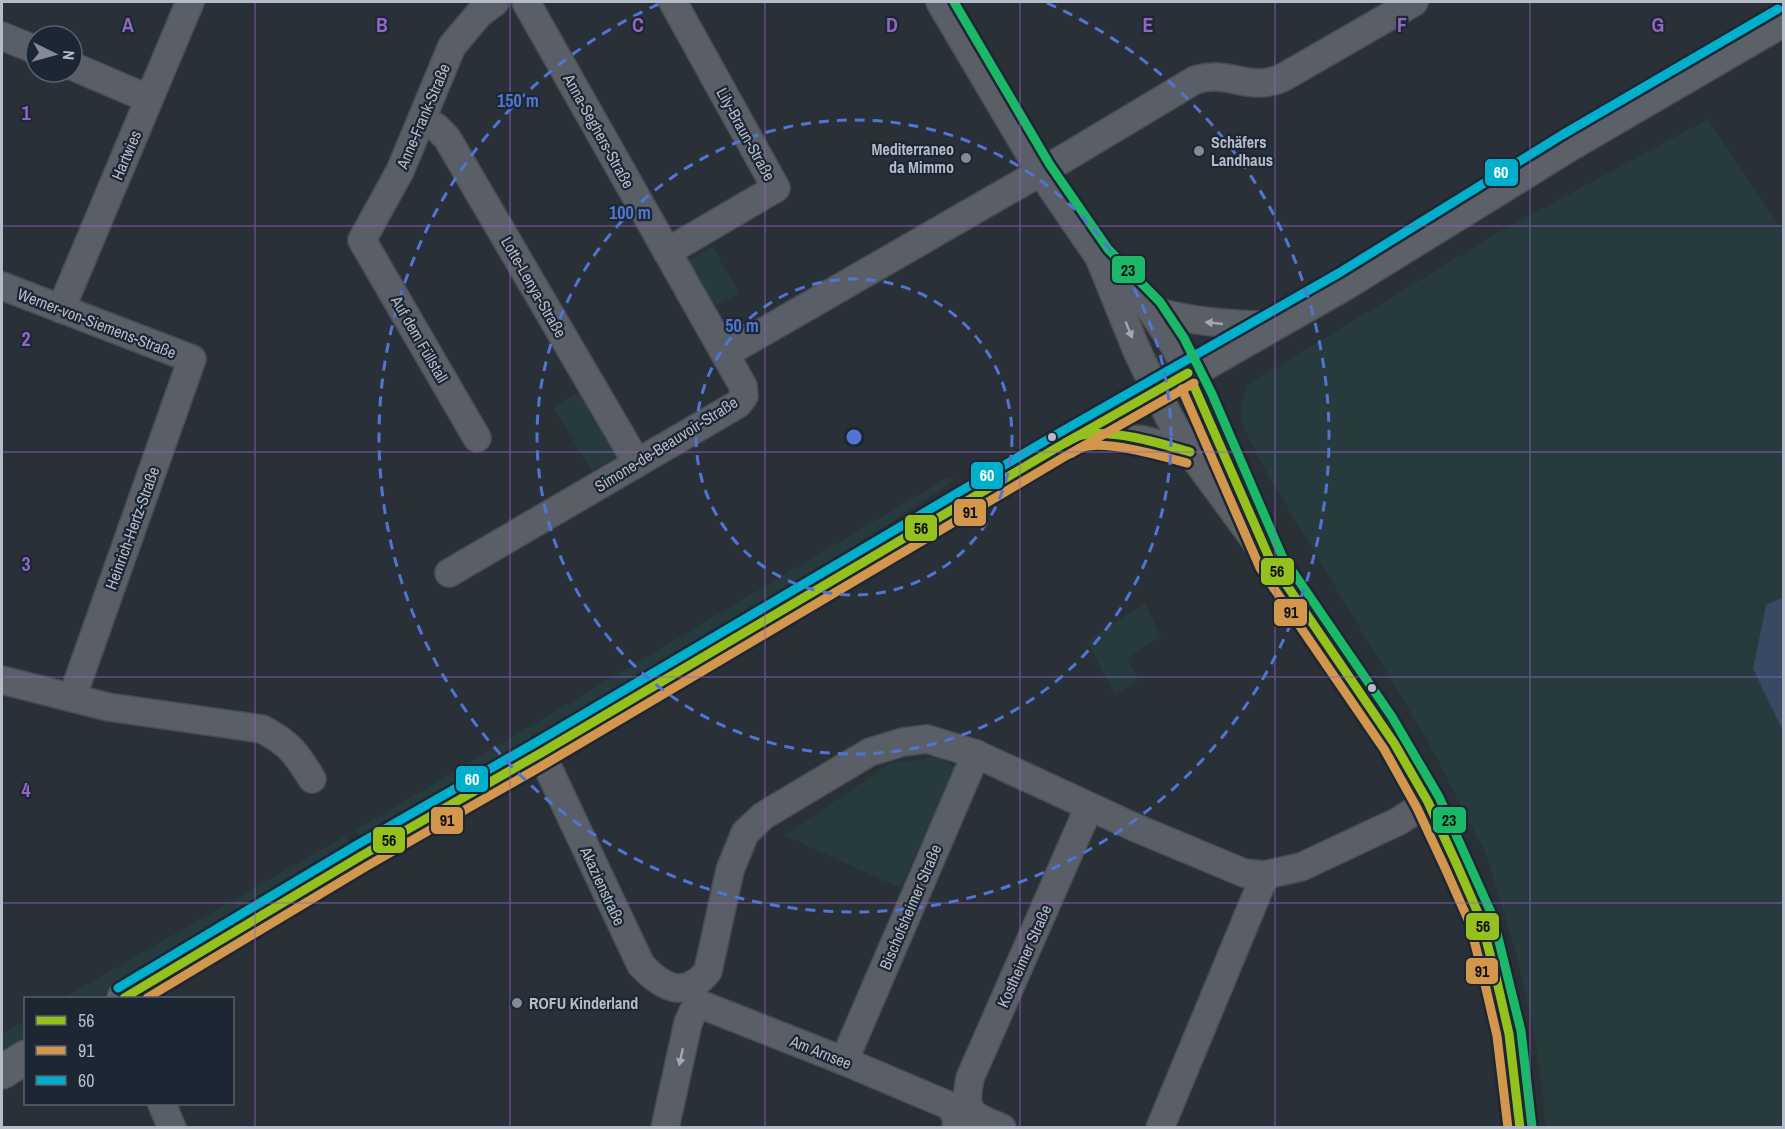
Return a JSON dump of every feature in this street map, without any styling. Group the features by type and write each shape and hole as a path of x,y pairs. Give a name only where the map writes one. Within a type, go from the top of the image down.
{"main road":[{"path":"127,997 361,856 541,753 1080,435 1345,283 1578,139 1784,19"},
{"path":"2,1072 24,1058"}],"street":[{"name":"Hartwies","path":"61,309 190,2"},
{"name":"Anne-Frank-Straße","path":"362,240 400,171 452,45 479,14 495,2"},
{"name":"Anna-Seghers-Straße","path":"526,2 724,354"},
{"name":"Lily-Braun-Straße","path":"667,252 776,188 673,2"},
{"path":"940,2 1040,171 1099,257 1151,310 1174,345 1271,562"},
{"path":"724,354 1195,80 1206,76 1219,76 1258,83 1282,78 1414,2"},
{"path":"2,36 24,45"},
{"path":"84,71 149,99"},
{"name":"Lotte-Lenya-Straße","path":"422,119 436,127 447,138 638,463"},
{"name":"Auf dem Füllstall","path":"362,240 477,438"},
{"path":"1099,257 1168,417 1190,452 1271,562 1382,724 1428,802 1481,920 1509,1034 1520,1128"},
{"name":"Werner-von-Siemens-Straße","path":"2,286 192,359"},
{"path":"1151,310 1216,324 1272,325"},
{"name":"Simone-de-Beauvoir-Straße","path":"449,573 738,404 744,396 743,386 724,354"},
{"name":"Heinrich-Hertz-Straße","path":"72,698 192,359"},
{"path":"1080,435 1144,440 1190,452"},
{"path":"2,680 108,707 262,729 282,740 295,752 312,779"},
{"path":"665,1128 688,1023 700,981 708,971 730,870 745,833 763,816 870,752 903,742 927,739 976,754 1089,807 1244,873 1265,875 1301,867 1399,821 1428,802"},
{"name":"Akazienstraße","path":"541,753 641,965 654,979 697,996"},
{"name":"Bischofsheimer Straße","path":"844,1061 976,754"},
{"name":"Kostheimer Straße","path":"962,1118 970,1078 1089,807"},
{"path":"1160,1128 1265,875"},
{"name":"Am Arnsee","path":"697,996 940,1101 955,1112 957,1120 962,1118"},
{"path":"162,1105 172,1128"},
{"path":"962,1118 978,1118 1002,1128"}],"green space":[{"path":"1708,119 1783,231 1783,597 1766,605 1753,669 1783,731 1783,1127 1545,1127 1543,1092 1532,1022 1517,957 1486,854 1425,736 1272,482 1244,428 1242,406 1248,385 1497,233"},
{"path":"713,247 739,293 712,308 686,262"},
{"path":"584,389 622,453 592,471 553,407"},
{"path":"950,476 954,481 812,574 363,842 356,830"},
{"path":"1145,603 1161,637 1127,657 1139,681 1115,695 1087,641"},
{"path":"938,757 956,768 900,888 784,835 891,763"},
{"path":"345,836 352,848 99,997 65,997"},
{"path":"24,1021 24,1042 2,1055 2,1034"}],"water":[{"path":"1783,597 1783,731 1753,669 1766,605"}],"transit line":[{"name":"23","path":"954,2 1050,165 1108,249 1160,302 1184,338 1212,394 1282,556 1392,717 1439,797 1493,917 1521,1031 1532,1127"},
{"name":"60","path":"118,988 355,846 535,743 1052,437 1339,273 1562,135 1778,9"},
{"name":"56","path":"126,997 361,856 541,753 1058,447 1188,373"},
{"name":"91","path":"149,997 367,866 547,763 1064,457 1194,383"},
{"name":"56","path":"1193,384 1271,562 1394,743 1428,802 1457,865 1481,920 1496,977 1509,1034 1520,1128"},
{"name":"91","path":"1182,389 1260,568 1384,749 1417,808 1470,924 1497,1036 1508,1128"},
{"name":"56","path":"1065,443 1082,435 1122,435 1190,452"},
{"name":"91","path":"1070,454 1093,445 1120,447 1187,463"}],"place":[{"name":"Schäfers Landhaus","path":"1199,151"},
{"name":"Mediterraneo da Mimmo","path":"966,158"},
{"name":"ROFU Kinderland","path":"517,1003"}]}
